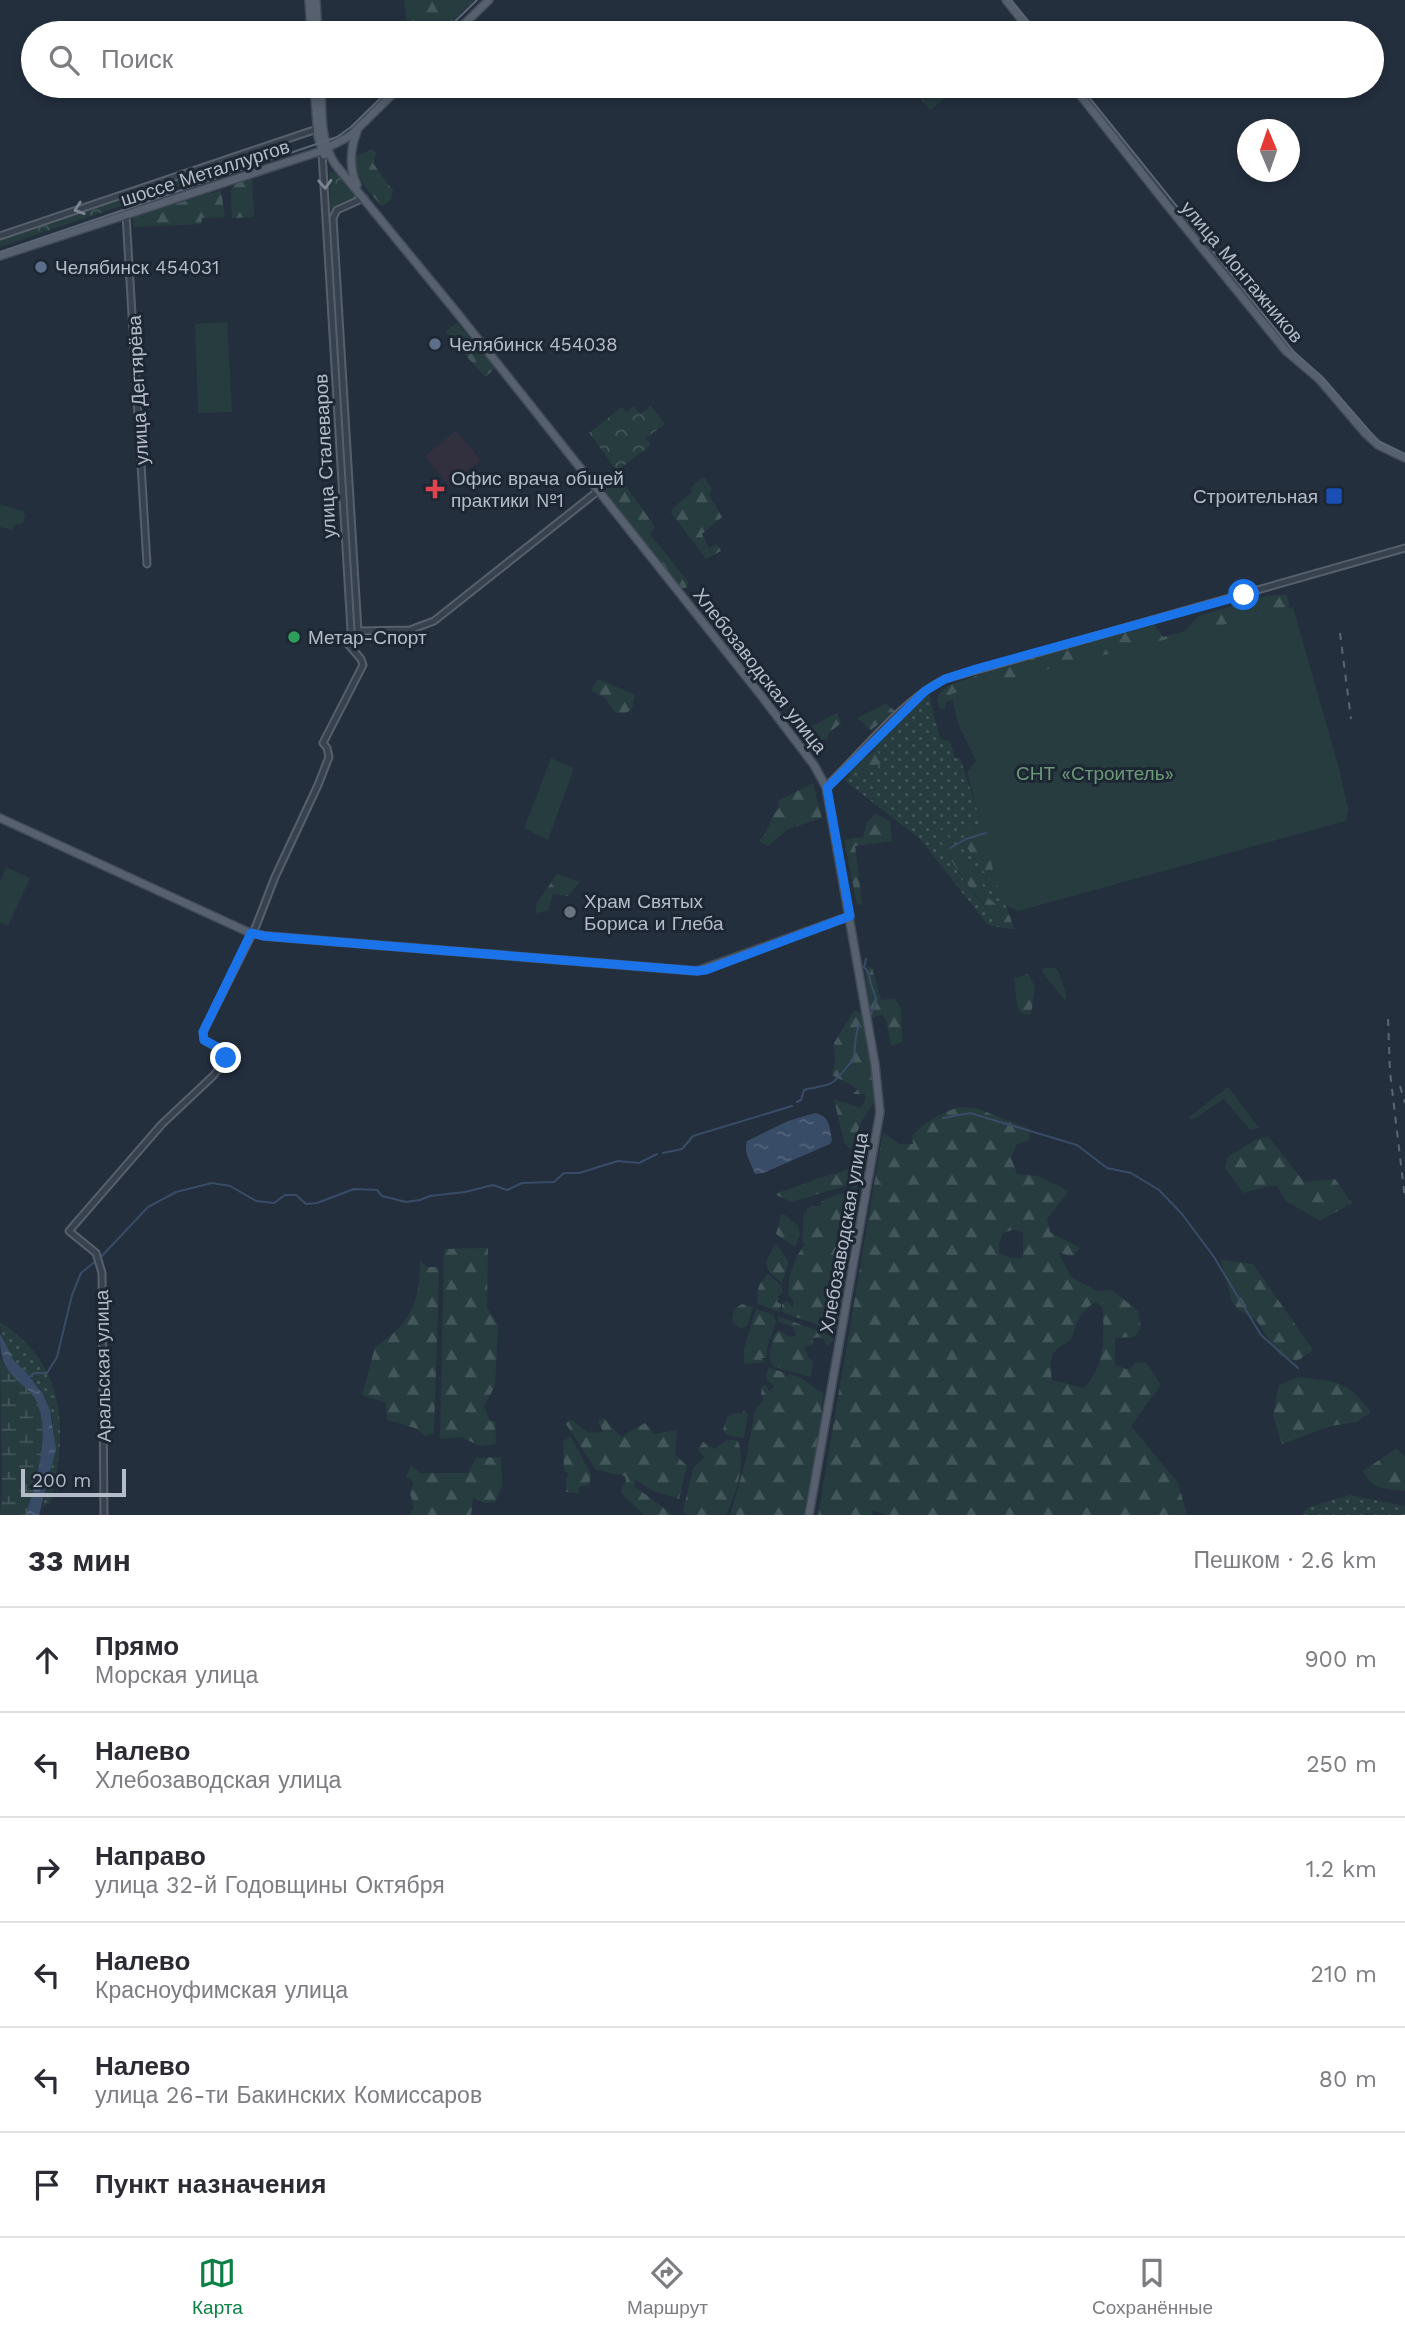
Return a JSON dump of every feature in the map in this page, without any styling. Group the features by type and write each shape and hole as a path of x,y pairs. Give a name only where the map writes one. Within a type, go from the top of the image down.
{"main road":[{"path":"309,0 310,21"},
{"path":"316,0 317,21"},
{"path":"467,21 489,0"},
{"path":"1006,0 1023,21"},
{"name":"улица Сталеваров","path":"316,98 323,151"},
{"name":"улица Сталеваров","path":"320,129 321,98"},
{"name":"шоссе Металлургов","path":"0,257 323,151 345,140 389,98"},
{"name":"улица Монтажников","path":"1082,98 1286,351 1319,379 1378,445 1405,458"},
{"path":"358,128 352,147 352,173 363,196"},
{"name":"Хлебозаводская улица","path":"323,151 363,196 780,719 814,765 827,788 879,1091 880,1112 809,1515"},
{"path":"0,818 251,933 264,936 697,971 706,970 850,916"}],"street":[{"name":"шоссе Металлургов","path":"0,236 320,129"},
{"name":"улица Сталеваров","path":"251,933 318,785 329,757 325,745 363,666 361,659 348,646 354,631 330,217 323,151"},
{"path":"330,217 337,210 363,196"},
{"name":"улица Дегтярёва","path":"126,215 147,564"},
{"path":"354,631 410,630 434,621 598,491"},
{"path":"827,788 901,712 930,687 945,679 1405,548"},
{"name":"Аральская улица","path":"104,1515 102,1273 97,1256 69,1231 162,1124 213,1076 226,1060 225,1052 204,1040 203,1032 251,933"}],"shaded area":[{"path":"456,431 481,460 449,486 425,456"}],"green space":[{"path":"404,0 474,0 453,21 406,21"},
{"path":"920,98 945,98 930,110"},
{"path":"262,149 265,157 0,247 0,237"},
{"path":"373,149 376,154 373,163 393,191 391,200 382,206 363,184 355,165 354,157"},
{"path":"337,172 357,198 331,212 329,173"},
{"path":"252,178 254,217 232,218 231,191 234,183"},
{"path":"221,190 225,217 202,218 201,224 134,227 133,217"},
{"path":"227,322 232,412 198,413 195,324"},
{"path":"457,323 496,368 485,377 445,332"},
{"path":"634,406 640,414 651,406 665,424 646,438 651,445 617,471 589,433 622,407 626,412"},
{"path":"701,478 705,478 712,490 709,495 722,517 702,534 709,548 717,544 721,551 706,559 671,513 672,509 691,493 691,488"},
{"path":"624,483 655,527 650,534 689,583 686,588 680,588 605,495 605,489 610,484"},
{"path":"0,504 23,511 23,523 14,525 13,530 0,527"},
{"path":"1270,595 1287,595 1287,610 952,694 953,700 946,702 945,708 940,709 937,700 940,692 950,685 1019,661 1154,624 1163,637 1185,631 1199,616"},
{"name":"СНТ «Строитель»","path":"1293,607 1339,768 1348,809 1346,821 1018,911 1002,903 967,772 976,761 959,726 951,694"},
{"path":"598,679 635,695 632,709 626,713 615,713 605,698 591,691"},
{"path":"929,694 940,739 950,741 955,758 960,758 987,840 964,825 1000,887 1010,916 986,896 977,869 941,829 943,841 955,868 1003,928 988,925 920,839 844,780 878,767 876,750 871,752 906,713"},
{"path":"886,704 895,711 871,730 857,718"},
{"path":"837,713 841,723 829,733 827,739 808,740 808,728"},
{"path":"876,750 884,760 877,767 859,775 848,776 852,766"},
{"path":"551,758 574,768 548,840 524,828"},
{"path":"813,783 822,818 788,829 768,846 759,841 779,808 778,801"},
{"path":"876,814 890,821 892,841 855,846 862,904 857,905 844,840 863,837 867,822"},
{"path":"964,825 987,840 1000,887 993,884 972,856 963,833"},
{"path":"941,829 977,869 986,896 1010,916 1014,929 1003,928 967,883 950,859 938,833"},
{"path":"6,867 30,878 8,926 0,922 0,881"},
{"path":"557,874 580,882 568,896 553,894 548,911 535,913 537,903"},
{"path":"868,966 872,968 881,1000 895,999 901,1008 902,1042 891,1046 887,1023 882,1014 872,1018 865,973"},
{"path":"1044,968 1055,968 1059,973 1067,997 1065,1000 1042,972"},
{"path":"1028,974 1035,987 1031,1014 1025,1014 1018,1008 1014,978"},
{"path":"854,1011 862,1013 874,1086 874,1103 861,1122 851,1150 844,1142 834,1099 860,1108 865,1101 865,1094 853,1094 858,1089 832,1075 835,1063 834,1043"},
{"path":"1228,1087 1259,1128 1250,1130 1224,1099 1192,1120 1189,1117"},
{"path":"976,1108 1030,1129 1029,1140 1017,1144 1011,1157 1017,1174 1038,1176 1069,1191 1047,1219 1050,1232 1080,1248 1073,1257 1058,1252 1072,1278 1098,1291 1112,1290 1138,1311 1141,1328 1134,1337 1115,1338 1115,1365 1129,1370 1135,1363 1146,1362 1161,1385 1131,1426 1178,1483 1187,1515 886,1515 872,1510 873,1515 818,1515 883,1132 899,1144 913,1144 912,1136 922,1126 953,1109","holes":["1012,1230 1023,1232 1023,1258 1012,1258 999,1253 1003,1233","1096,1302 1103,1309 1103,1341 1100,1361 1091,1379 1084,1388 1052,1380 1052,1356 1071,1340 1083,1313"]},
{"path":"1268,1136 1304,1182 1335,1179 1352,1203 1320,1221 1286,1201 1277,1186 1243,1193 1225,1168 1228,1157 1255,1140"},
{"path":"855,1166 859,1179 851,1184 792,1202 774,1194 806,1184"},
{"path":"857,1185 840,1258 846,1264 848,1258 851,1258 839,1327 832,1330 782,1312 782,1304 787,1301 793,1308 793,1300 789,1297 789,1284 794,1262 805,1244 802,1243 804,1211 807,1214 807,1209 811,1206 820,1206 822,1201 838,1194 847,1195 848,1189"},
{"path":"781,1215 785,1215 798,1226 800,1235 795,1247 776,1234"},
{"path":"776,1243 789,1262 782,1283 769,1272 766,1262"},
{"path":"488,1248 487,1307 498,1325 495,1386 484,1406 490,1421 495,1421 496,1444 480,1446 461,1437 440,1439 444,1249"},
{"path":"1221,1260 1253,1264 1313,1350 1297,1361 1280,1356 1257,1321 1239,1310 1232,1302"},
{"path":"420,1261 428,1267 438,1267 439,1273 434,1433 425,1436 418,1429 387,1420 386,1403 362,1395 375,1347 397,1330 411,1312 418,1289"},
{"path":"768,1274 781,1285 783,1292 777,1302 781,1304 780,1312 758,1304 758,1288"},
{"path":"742,1304 753,1307 747,1326 741,1328 732,1322 734,1309"},
{"path":"756,1309 773,1315 776,1322 767,1348 767,1358 761,1358 766,1362 744,1364 744,1348"},
{"path":"777,1316 829,1335 834,1340 827,1347 824,1339 818,1337 812,1339 814,1345 805,1346 808,1357 813,1362 811,1377 774,1367 770,1360 769,1348 778,1330 790,1337 796,1335 793,1327 779,1322"},
{"path":"0,1322 39,1359 57,1402 60,1426 56,1477 50,1504 46,1504 42,1509 54,1451 53,1422 40,1389 14,1362 3,1337"},
{"path":"0,1357 11,1374 35,1398 40,1411 43,1440 41,1456 26,1515 0,1515"},
{"path":"768,1367 785,1373 786,1377 789,1374 799,1377 824,1393 821,1410 823,1414 804,1515 730,1515 746,1460 755,1410 764,1400 761,1394 762,1386 766,1385 769,1391 774,1387 766,1378"},
{"path":"1298,1377 1339,1384 1354,1393 1371,1412 1357,1422 1331,1426 1282,1444 1273,1416 1279,1385"},
{"path":"744,1411 748,1414 744,1438 726,1435 723,1430 727,1417"},
{"path":"604,1418 621,1437 645,1423 654,1434 677,1430 675,1454 687,1466 679,1499 653,1491 635,1479 634,1486 673,1515 644,1515 621,1493 626,1482 625,1476 596,1470 566,1424 570,1419 589,1433 603,1432 598,1421"},
{"path":"571,1437 591,1474 589,1485 579,1487 579,1493 566,1492 566,1478 569,1474 564,1470 563,1441"},
{"path":"727,1440 737,1440 741,1468 726,1515 686,1515 683,1511 693,1468 704,1457 698,1450 703,1442 714,1449"},
{"path":"1397,1448 1405,1457 1405,1491 1375,1485 1363,1471"},
{"path":"501,1457 502,1486 495,1502 484,1503 473,1498 471,1515 409,1515 414,1507 410,1493 414,1482 406,1477 411,1465 420,1473 468,1473 476,1458"},
{"path":"1349,1495 1405,1506 1405,1515 1301,1515 1309,1507"}],"water":[{"path":"815,1113 828,1122 832,1140 830,1144 755,1174 747,1153 747,1141 788,1121"},
{"path":"0,1333 14,1361 43,1394 50,1410 56,1449 39,1515 26,1515 41,1456 40,1410 32,1394 7,1368 1,1351"}],"waterway":[{"path":"950,848 966,839 986,833"},
{"path":"866,959 864,967 876,999 871,1014"},
{"path":"797,1102 801,1100 804,1090 833,1082 853,1061 859,1025"},
{"path":"663,1153 682,1149 693,1136 792,1106"},
{"path":"943,1118 970,1113 1077,1145 1107,1168 1131,1173 1159,1190 1182,1214 1214,1257 1261,1335 1298,1368"},
{"path":"100,1258 148,1207 176,1192 212,1183 230,1186 256,1201 274,1203 285,1195 296,1195 306,1204 317,1203 354,1189 377,1190 382,1196 406,1202 493,1185 507,1190 522,1183 554,1182 564,1173 579,1173 618,1161 639,1163 657,1154"},
{"path":"29,1378 34,1373 47,1373 57,1357 72,1295 81,1273 96,1261"}],"tram line":[{"path":"455,21 477,0"},
{"path":"1011,0 1028,21"},
{"path":"0,252 337,137 381,98"},
{"path":"1090,98 1293,351 1323,378 1378,441 1405,454"}],"railway":[{"path":"1340,633 1351,719"},
{"path":"1388,1019 1390,1072 1405,1199"},
{"path":"1400,1086 1405,1103"}],"place":[{"name":"Челябинск 454031","path":"41,267"},
{"name":"Челябинск 454038","path":"435,344"},
{"name":"Офис врача общей практики №1","path":"435,489"},
{"name":"Строительная","path":"1334,496"},
{"name":"Метар-Спорт","path":"294,637"},
{"name":"Храм Святых Бориса и Глеба","path":"570,912"}],"route":[{"path":"226,1058 223,1050 204,1040 203,1032 251,933 697,971 706,970 850,916 827,788 925,691 945,679 976,669 1244,595"}]}
